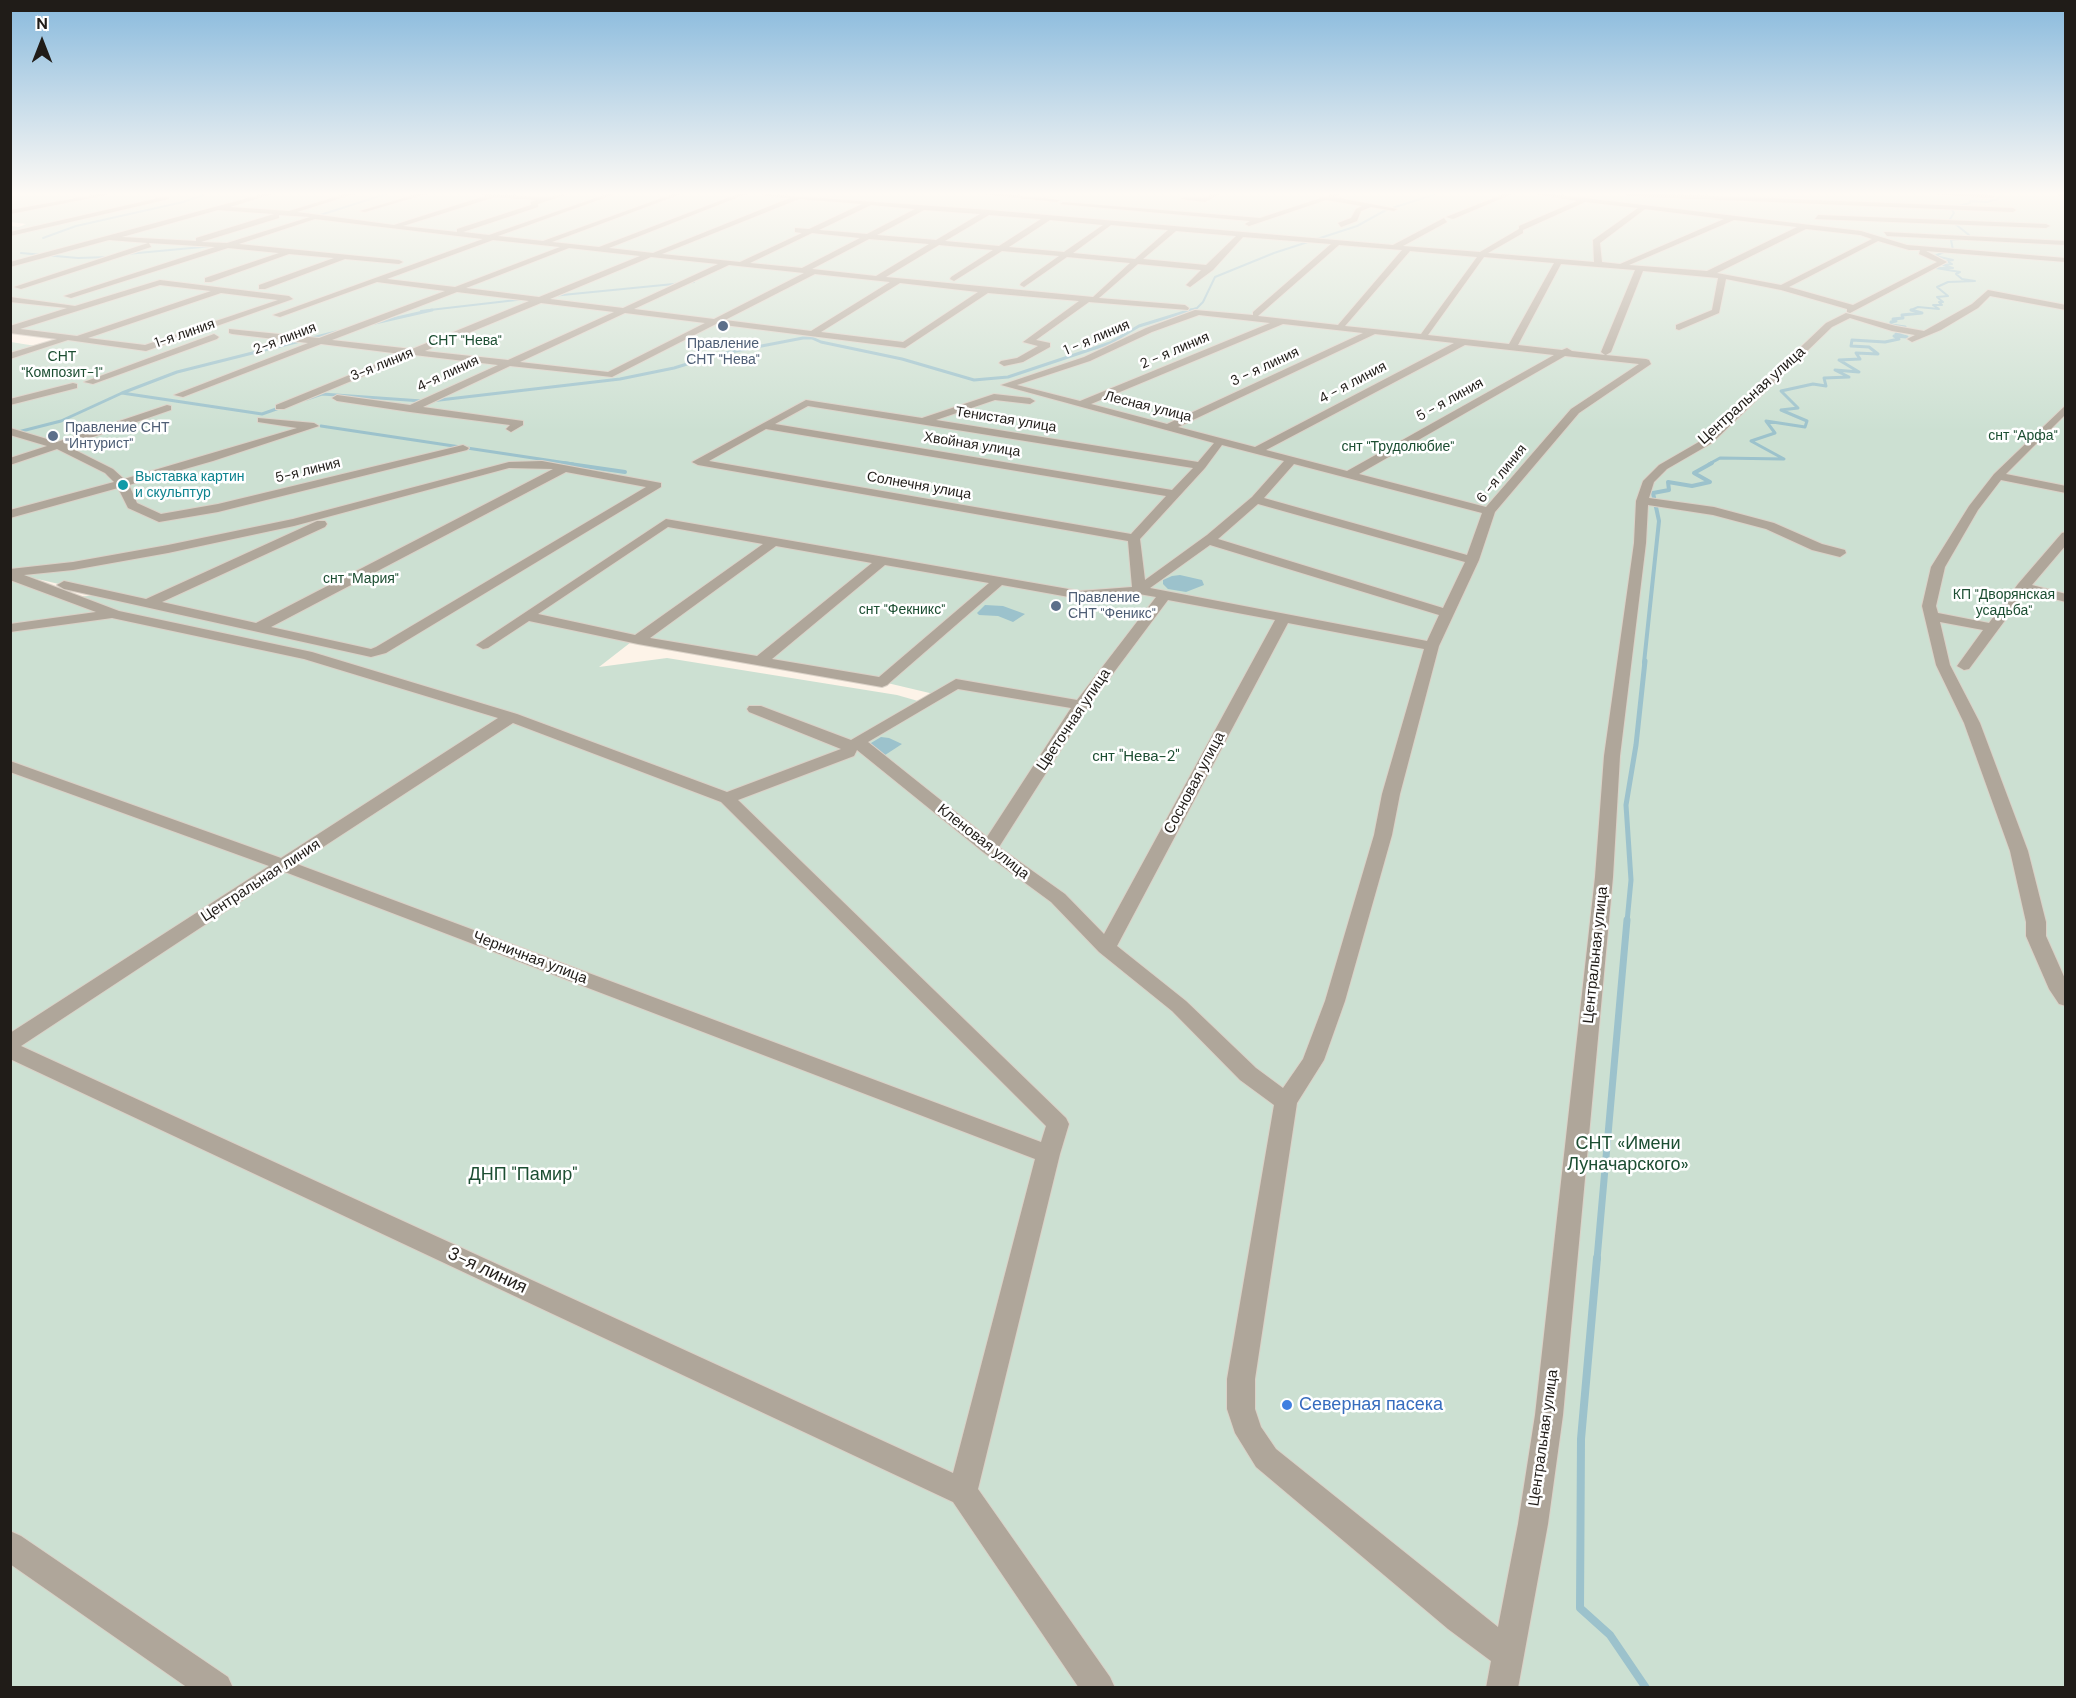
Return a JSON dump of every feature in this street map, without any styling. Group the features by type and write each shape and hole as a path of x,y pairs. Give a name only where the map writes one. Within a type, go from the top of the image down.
{"street":[{"path":"18,287 60,273"},
{"path":"68,296 141,273"},
{"path":"208,280 228,273"},
{"path":"262,287 300,273"},
{"path":"267,319 396,273"},
{"name":"2-я линия","path":"179,395 310,340 499,273"},
{"name":"3-я линия","path":"280,406 606,273"},
{"name":"4-я линия","path":"410,409 704,273"},
{"path":"232,331 609,375 718,321 806,273"},
{"path":"820,273 1185,308"},
{"path":"877,279 886,273"},
{"path":"954,279 963,273"},
{"path":"1024,285 1040,273"},
{"path":"1096,296 1121,273"},
{"path":"1190,285 1202,273"},
{"path":"1256,314 1302,273"},
{"path":"1342,324 1386,273"},
{"path":"1425,333 1469,273"},
{"path":"1514,344 1552,273"},
{"path":"1606,352 1638,273"},
{"path":"1699,273 1782,288 1851,311 1895,329 1922,333"},
{"path":"1782,288 1811,273"},
{"name":"Центральная улица","path":"1502,1688 1533,1524 1549,1415 1604,877 1612,756 1638,555 1642,501 1649,481 1663,467 1708,441 1829,326 1851,311 1921,273"},
{"path":"1679,327 1716,311 1722,276"},
{"path":"378,280 718,321 806,337 905,345 986,290"},
{"path":"806,337 898,281"},
{"path":"160,282 289,299 146,348 10,329 160,282"},
{"path":"10,356 75,338 222,290"},
{"path":"1912,339 1938,328 1975,306 1988,293 2066,308"},
{"path":"12,300 79,307"},
{"path":"1004,363 1020,360 1047,345 1028,342 1086,300"},
{"name":"1 - я линия","path":"1064,403 1006,385 1087,359 1149,330 1198,312 1281,321"},
{"path":"1281,321 1567,351"},
{"name":"2 - я линия","path":"1080,405 1281,321"},
{"name":"1-я линия","path":"88,382 257,322"},
{"name":"3 - я линия","path":"1167,428 1375,331"},
{"name":"4 - я линия","path":"1255,451 1465,341"},
{"name":"6 -я линия","path":"1286,1102 1313,1060 1335,1001 1374,868 1391,794 1432,646 1472,560 1489,511 1575,411 1646,364 1646,362 1567,351"},
{"name":"5 - я линия","path":"1348,475 1567,351"},
{"path":"10,402 73,386"},
{"name":"Лесная улица","path":"922,422 993,397 1080,405 1218,443 1489,511"},
{"path":"337,398 520,423"},
{"name":"Тенистая улица","path":"765,426 806,403 1201,466"},
{"path":"10,462 167,408"},
{"path":"2066,408 1998,476 1973,509 1938,567 1929,606 1943,665 1972,723 2019,851 2036,922 2036,936 2059,989 2066,999"},
{"path":"10,514 209,459 313,426 262,420"},
{"name":"Солнечня улица","path":"765,426 698,462 1134,538"},
{"name":"Хвойная улица","path":"765,426 1175,494"},
{"path":"14,432 60,446 109,471 122,483"},
{"path":"1139,590 1134,538 1201,466 1218,443"},
{"name":"5-я линия","path":"122,483 132,505 159,518 218,508 463,448"},
{"path":"1139,590 1208,540 1256,500 1291,460"},
{"path":"527,463 657,485 381,650 362,653 11,574 73,566 168,549 294,522 509,465 527,463"},
{"path":"256,628 564,468"},
{"path":"1998,476 2066,490"},
{"path":"1256,500 1472,560"},
{"path":"1642,501 1714,511 1770,526 1817,547 1840,553"},
{"path":"147,604 330,520 335,511"},
{"path":"483,645 666,523 1080,595 1139,590 1432,646"},
{"path":"1964,666 2023,587 2066,536"},
{"path":"1208,540 1446,613"},
{"path":"638,640 775,541"},
{"path":"760,660 883,560"},
{"path":"11,574 115,614 307,655 511,717 728,798 1058,1124 1048,1154 963,1492 1099,1688"},
{"path":"526,616 638,640 882,682 999,581"},
{"path":"2023,587 2066,598"},
{"name":"Цветочная улица","path":"989,848 1081,705 1165,595"},
{"path":"10,628 115,614"},
{"path":"1932,616 1993,628"},
{"name":"Сосновая улица","path":"1106,948 1284,617"},
{"name":"Кленовая улица","path":"1081,705 956,684 858,741 989,848 1058,898 1106,948 1179,1006 1246,1073 1286,1102"},
{"path":"728,798 848,753 850,748 843,742 755,710"},
{"name":"Центральная линия","path":"10,1043 511,717"},
{"name":"Черничная улица","path":"10,766 285,866 1048,1154"},
{"name":"3-я линия","path":"10,1050 963,1492"},
{"path":"1286,1102 1241,1379 1240,1409 1249,1433 1266,1458 1460,1618 1507,1653"},
{"path":"10,1546 217,1688"}],"green space":[{"path":"11,273 2065,273 2065,1687 11,1687 11,575 69,597 107,595 11,573 11,342 42,347 70,338 11,330","holes":["635,639 879,681 938,695 925,703 897,695 667,658 599,667"]}],"water":[{"path":"1180,575 1202,580 1204,585 1186,592 1168,589 1163,584 1163,580"},
{"path":"985,605 1003,606 1025,614 1013,622 998,616 979,615 977,613"},
{"path":"881,737 902,744 882,757 866,746"}],"waterway":[{"path":"1186,311 1197,308 1203,302 1215,277 1224,273"},
{"path":"1911,310 1918,307 1939,309 1933,305 1942,305 1939,302 1943,302 1937,297 1948,296 1937,287 1948,282 1975,281 1962,279 1958,273"},
{"path":"552,296 694,282"},
{"path":"421,311 525,299"},
{"path":"375,323 432,310"},
{"path":"431,401 620,379 674,368 720,354 803,338 812,338 821,342 902,359 974,380 1008,377 1110,343 1139,326 1191,310"},
{"path":"1906,330 1905,327 1891,325 1891,322 1896,321 1893,319 1903,318 1902,315 1922,313 1911,310"},
{"path":"1911,310 1916,311"},
{"path":"1709,464 1720,458 1784,459 1751,441 1775,433 1766,421 1805,427 1807,421 1781,410 1798,408 1781,391 1813,384 1826,386 1824,378 1849,377 1835,370 1859,372 1839,360 1860,359 1856,353 1878,354 1869,347 1851,346 1852,340 1885,342 1899,339 1894,336 1907,337 1896,334 1903,331"},
{"path":"122,393 177,372 336,332"},
{"path":"14,433 61,421 122,393"},
{"path":"122,393 262,414 282,407"},
{"path":"307,399 322,394 422,401"},
{"path":"321,426 573,464"},
{"path":"563,463 625,472"},
{"path":"1644,663 1659,521 1653,493 1669,490 1668,482 1692,486 1710,482 1694,473 1712,463"},
{"path":"1627,922 1631,880 1626,805 1636,745 1645,661"},
{"path":"1597,1259 1627,920"},
{"path":"1597,1258 1581,1439 1580,1608 1610,1635 1646,1688"}],"place":[{"name":"Правление СНТ \"Нева\"","path":"723,326"},
{"name":"Правление СНТ \"Интурист\"","path":"53,436"},
{"name":"Выставка картин и скульптур","path":"123,485"},
{"name":"Правление СНТ \"Феникс\"","path":"1056,606"},
{"name":"Северная пасека","path":"1287,1405"}],"park label":[{"name":"СНТ \"Нева\"","path":"465,341"},
{"name":"СНТ \"Композит-1\"","path":"62,366"},
{"name":"снт \"Арфа\"","path":"2023,436"},
{"name":"снт \"Трудолюбие\"","path":"1398,447"},
{"name":"снт \"Мария\"","path":"361,579"},
{"name":"КП \"Дворянская усадьба\"","path":"2004,604"},
{"name":"снт \"Фекникс\"","path":"902,610"},
{"name":"снт \"Нева-2\"","path":"1136,757"},
{"name":"СНТ «Имени Луначарского»","path":"1628,1154"},
{"name":"ДНП \"Памир\"","path":"523,1175"}]}
